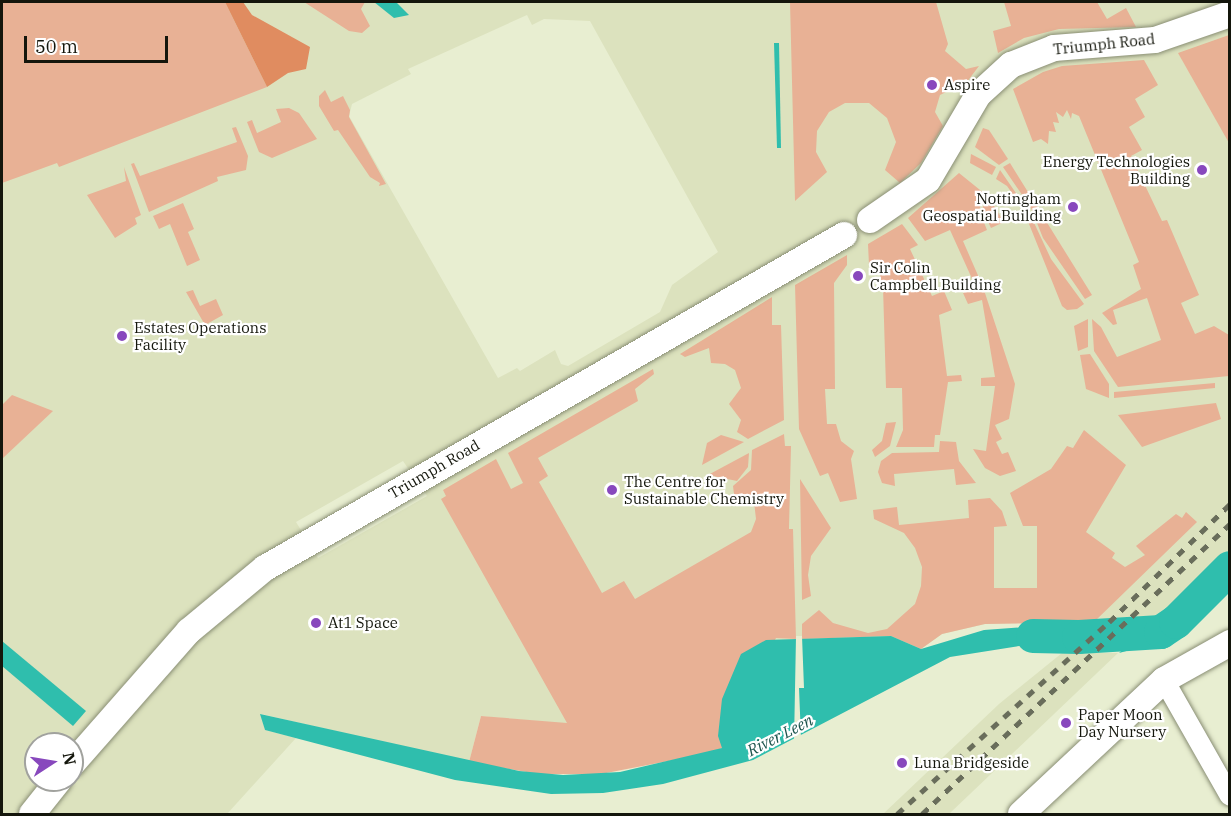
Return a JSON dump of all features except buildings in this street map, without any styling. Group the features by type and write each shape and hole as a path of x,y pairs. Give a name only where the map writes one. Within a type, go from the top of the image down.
{"street":[{"name":"Triumph Road","path":"870,220 928,180 978,95 1011,65 1054,48 1162,38 1230,14"},
{"name":"Triumph Road","path":"84,750 189,631 265,568 844,236"},
{"path":"1021,814 1164,680 1230,643"},
{"path":"1164,680 1230,796"},
{"path":"32,814 49,792"}],"shaded area":[{"path":"2,2 1229,2 1229,558 1167,617 985,624 942,634 921,649 722,748 598,727 481,716 469,762 261,714 265,730 296,738 227,814 2,814","holes":["527,15 532,25 544,19 590,21 718,252 672,285 660,312 568,366 561,364 555,350 520,371 517,368 498,378 349,116 352,104 411,74 408,69","403,461 427,496 318,558 296,522"]},
{"path":"2,2 225,2 267,87 59,167 57,163 2,183"},
{"path":"225,2 243,2 252,15 310,47 306,69 288,73 267,87"},
{"path":"304,2 365,2 361,9 370,26 362,33 349,31"},
{"path":"790,2 936,2 948,44 945,51 966,69 979,66 960,91 950,90 940,95 935,112 943,126 921,163 900,183 885,170 896,142 887,118 869,103 845,103 829,112 817,131 816,152 827,172 795,201"},
{"path":"1004,2 1097,2 1107,19 1126,8 1136,27 1059,29 1024,38 998,53 993,31 1011,26"},
{"path":"1229,35 1229,143 1178,53"},
{"path":"1144,60 1158,85 1135,99 1145,117 1129,127 1142,150 1131,156 1162,221 1167,220 1199,295 1181,303 1195,334 1214,326 1229,335 1229,376 1118,387 1094,351 1092,319 1101,327 1117,357 1161,340 1147,298 1113,310 1117,324 1113,325 1102,313 1141,289 1133,265 1139,262 1079,116 1072,113 1071,119 1067,110 1063,117 1056,112 1059,123 1053,122 1056,132 1049,131 1048,144 1041,139 1033,142 1013,89 1043,72 1062,66"},
{"path":"325,90 331,102 343,96 350,110 349,117 386,184 379,186 380,183 370,177 338,130 334,131 319,106 319,96"},
{"path":"289,108 299,113 317,139 272,158 259,152 247,122 252,120 257,133 281,122 276,109"},
{"path":"236,127 248,156 246,170 217,177 218,181 149,212 131,164 134,163 140,176 237,142 232,128"},
{"path":"983,128 989,130 1008,159 999,165 975,147"},
{"path":"971,154 996,167 992,175 970,163"},
{"path":"1010,163 1092,295 1085,299 1043,238 1031,208 1003,167"},
{"path":"124,167 141,215 135,218 137,224 115,238 87,195 126,181"},
{"path":"1000,170 1029,212 1051,259 1084,304 1077,309 1067,310 1062,306 1023,209 1007,186 996,179"},
{"path":"959,173 985,194 979,210 987,230 963,241 980,280 974,283 950,230 925,241 908,218"},
{"path":"988,196 1004,222 991,228 982,209"},
{"path":"183,203 194,229 188,232 200,260 187,266 170,224 159,229 153,216"},
{"path":"902,224 918,245 910,249 932,296 944,291 952,310 939,315 947,376 961,375 962,381 948,382 940,435 935,435 934,447 896,447 903,430 902,388 886,388 883,287 880,275 869,265 868,244"},
{"path":"847,255 847,265 834,283 835,389 825,389 827,424 836,424 841,441 854,451 851,459 857,499 840,502 828,473 820,476 799,429 795,285"},
{"path":"982,284 1015,384 1009,419 995,425 1002,439 996,442 1002,454 1008,452 1016,471 1000,476 985,468 973,449 986,451 995,386 981,386 981,378 995,377 982,300 968,304 963,293"},
{"path":"193,290 200,306 216,299 223,315 205,325 186,292"},
{"path":"772,297 772,325 781,325 784,420 748,439 737,432 741,420 729,404 741,388 735,370 725,364 711,363 709,348 685,357 680,354"},
{"path":"1088,319 1088,347 1078,351 1074,326"},
{"path":"1090,354 1109,384 1109,398 1086,389 1080,355"},
{"path":"653,369 654,374 635,389 638,401 538,458 548,476 539,482 602,593 624,581 635,599 751,532 756,519 754,502 734,494 733,486 751,470 752,450 784,434 785,446 791,446 789,529 793,529 796,639 776,638 722,748 710,753 601,774 538,774 469,762 481,716 567,723 441,499 446,496 443,490 496,459 511,489 523,483 508,453"},
{"path":"1215,383 1215,388 1114,398 1114,392"},
{"path":"12,395 53,411 2,459 2,405"},
{"path":"1216,403 1221,419 1142,447 1118,415"},
{"path":"896,422 890,446 875,457 872,450 882,441 886,423"},
{"path":"1084,430 1126,465 1086,532 1115,553 1112,558 1125,567 1145,555 1136,546 1176,514 1182,518 1186,512 1197,522 1094,622 985,624 942,634 921,649 891,636 802,639 802,624 819,610 833,623 868,633 887,629 915,604 921,586 922,567 915,548 904,533 874,519 873,510 897,507 899,525 969,518 968,500 990,498 1002,511 1007,526 994,527 994,588 1037,588 1037,526 1023,526 1010,493 1051,469 1067,446 1073,448"},
{"path":"721,435 744,442 702,465 707,443"},
{"path":"940,441 956,442 959,461 976,483 956,485 954,469 894,474 895,486 882,483 878,472 881,461 892,453 939,452"},
{"path":"749,453 748,467 737,481 708,475"},
{"path":"800,479 831,528 811,556 808,575 811,596 802,600"},
{"path":"1062,653 1118,653 949,814 883,814 999,704"}],"water":[{"path":"374,2 396,2 409,15 394,18"},
{"path":"774,43 779,43 781,148 777,148"},
{"path":"1229,558 1229,584 1185,626 1156,643 1119,653 1154,620 1167,617"},
{"path":"1094,622 1062,653 1052,643 1044,642 950,657 753,760 663,784 603,793 551,794 455,780 265,730 260,714 519,771 563,775 620,772 722,748 718,736 722,699 741,654 766,640 891,636 921,649 984,630"},
{"path":"2,641 86,711 73,726 2,666"}],"pier":[{"path":"796,636 802,636 804,688 799,688 801,738 794,742"}],"waterway":[{"name":"River Leen","path":"1033,636 1079,637 1161,632 1176,622 1230,568"}],"railway":[{"path":"897,814 1109,622 1230,504"},
{"path":"922,814 1230,524"}],"place":[{"name":"Aspire","path":"932,85"},
{"name":"Energy Technologies Building","path":"1202,170"},
{"name":"Nottingham Geospatial Building","path":"1073,207"},
{"name":"Sir Colin Campbell Building","path":"858,276"},
{"name":"Estates Operations Facility","path":"122,336"},
{"name":"The Centre for Sustainable Chemistry","path":"612,490"},
{"name":"At1 Space","path":"316,623"},
{"name":"Paper Moon Day Nursery","path":"1066,723"},
{"name":"Luna Bridgeside","path":"902,763"}]}
